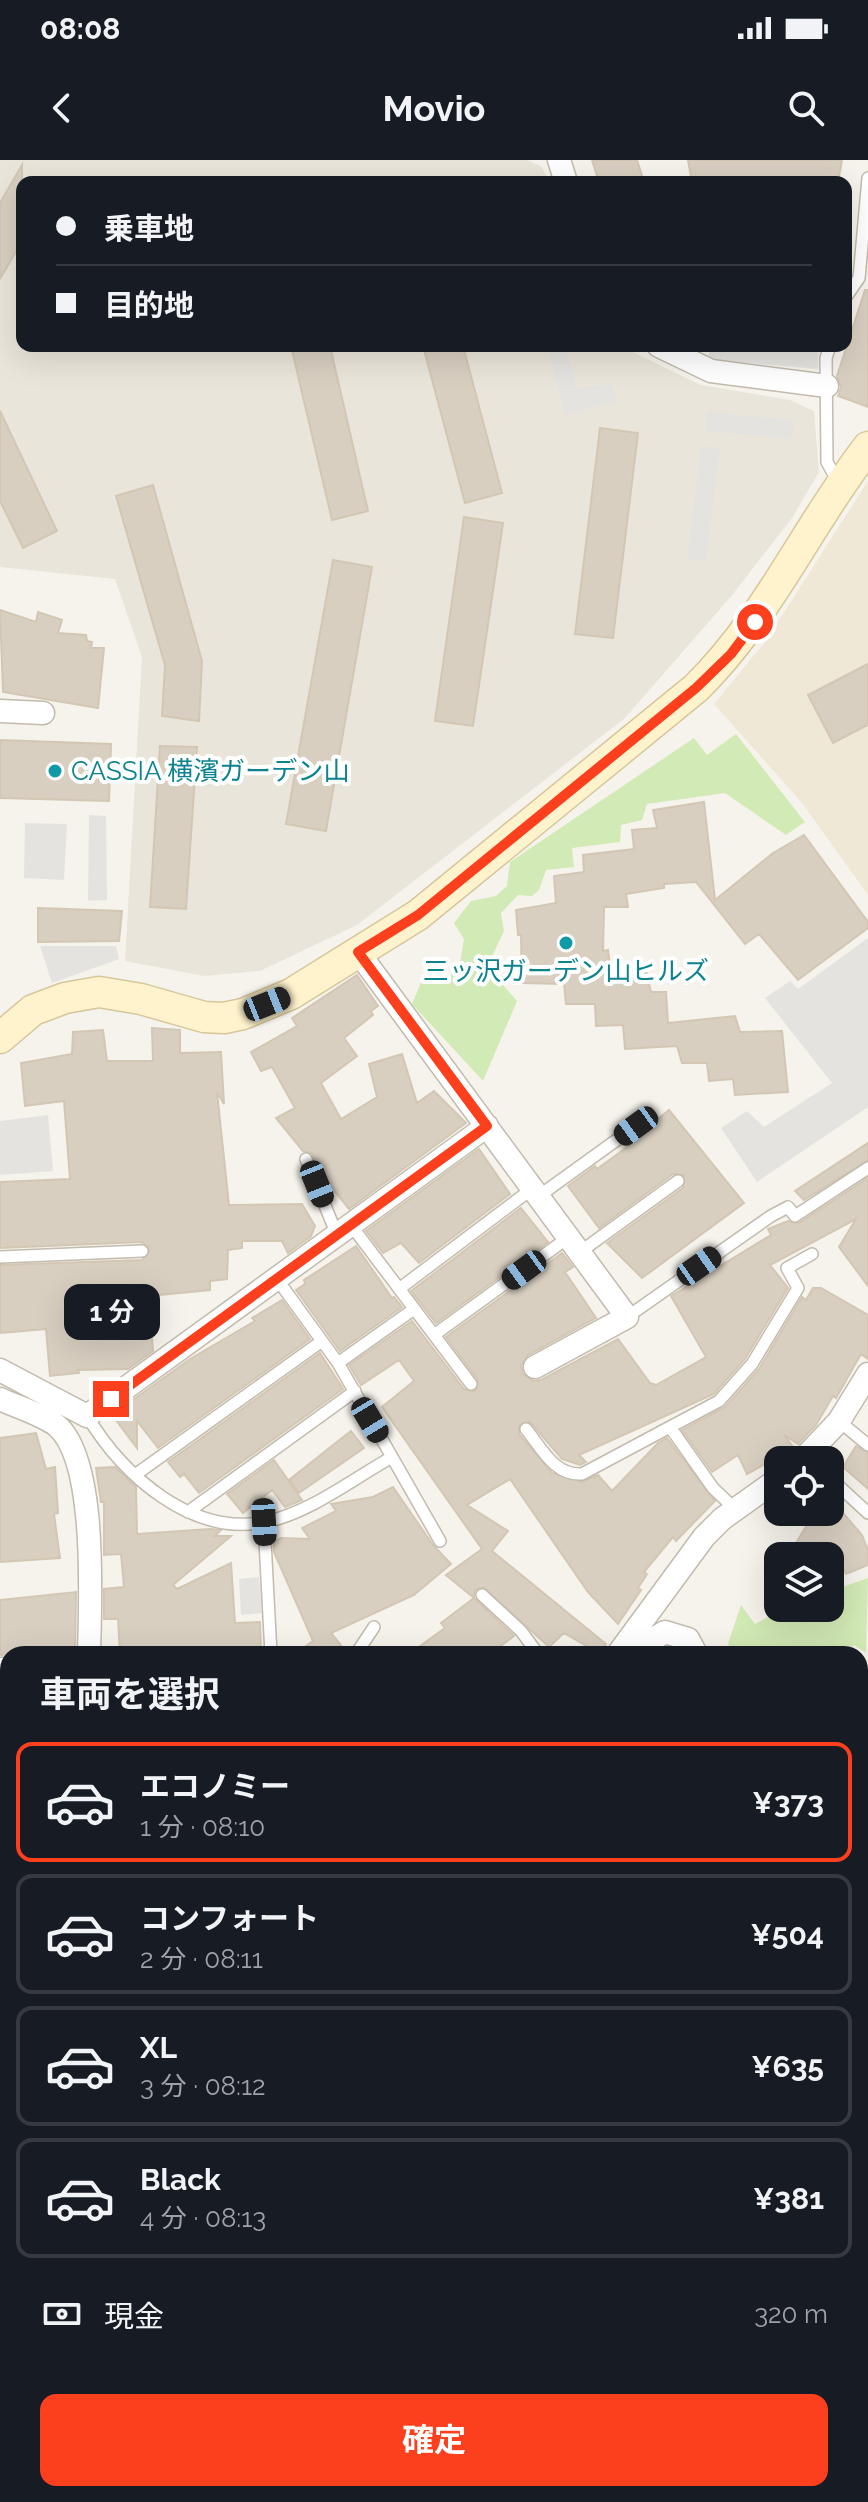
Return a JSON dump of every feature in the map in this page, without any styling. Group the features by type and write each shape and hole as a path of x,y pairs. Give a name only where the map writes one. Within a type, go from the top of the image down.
{"street":[{"path":"671,352 711,371 827,386"},
{"path":"0,1038 33,1010 65,998 99,992 141,999 204,1017 243,1014 291,994 418,915 696,688 731,654 755,622 839,484 868,447"},
{"path":"0,711 43,713"},
{"path":"358,952 627,1317 535,1367"},
{"path":"0,1370 87,1416 487,1126"},
{"path":"818,1446 839,1421 868,1374"},
{"path":"0,1399 57,1426 69,1444 89,1518 89,1646"},
{"path":"624,1646 704,1537 735,1509 764,1489"},
{"path":"647,1646 665,1632 688,1639 692,1646"}],"lane":[{"path":"852,288 859,278 868,178"},
{"path":"828,352 827,462 839,484"},
{"path":"399,1289 636,1126"},
{"path":"306,1159 344,1230 399,1289 471,1384"},
{"path":"627,1317 771,1216 788,1207 795,1216 868,1168"},
{"path":"434,1335 678,1181"},
{"path":"0,1257 142,1251"},
{"path":"526,1429 557,1467 569,1475 582,1474 719,1401 752,1364 798,1288 787,1268 812,1254"},
{"path":"277,1279 338,1363 440,1541"},
{"path":"338,1363 414,1309"},
{"path":"135,1475 322,1341"},
{"path":"188,1512 355,1391"},
{"path":"87,1416 105,1446 150,1489 188,1512 227,1522 264,1522 296,1512 392,1457"},
{"path":"839,1421 868,1445"},
{"path":"670,1427 713,1488 735,1509"},
{"path":"844,1491 868,1513"},
{"path":"264,1522 271,1646"},
{"path":"482,1595 521,1631 532,1646"},
{"path":"361,1646 374,1627"}],"shaded area":[{"path":"0,160 527,160 542,167 546,176 16,176 16,352 632,352 701,385 790,400 814,411 819,472 792,518 733,594 625,718 357,925 260,971 204,976 125,961 142,657 115,579 0,567"},
{"path":"549,352 568,352 577,389 612,383 617,401 565,415"},
{"path":"709,352 818,352 818,369 713,360 709,358"},
{"path":"707,412 794,420 793,439 706,431"},
{"path":"701,446 720,448 706,561 687,560"},
{"path":"868,481 868,895 802,803 714,704 765,642"},
{"path":"89,815 106,816 107,900 88,901"},
{"path":"25,823 67,824 64,880 24,878"},
{"path":"868,938 868,1107 757,1182 721,1128 747,1111 764,1127 832,1083 765,998 790,981 798,989"},
{"path":"40,946 116,946 119,959 52,983"},
{"path":"48,1115 53,1171 0,1175 0,1121"},
{"path":"259,1577 262,1613 241,1615 239,1579"}],"green space":[{"path":"736,734 805,822 786,835 725,793 647,804 642,820 621,825 620,842 572,848 574,867 546,870 539,890 532,896 518,895 501,913 504,931 487,967 517,1001 483,1081 412,1004 422,980 458,974 464,939 454,923 471,901 496,896 507,886 510,862 694,738 707,755"},
{"path":"868,1578 866,1646 729,1646 741,1605 755,1624 764,1619 764,1622 844,1622 844,1586"}],"building":[{"path":"592,160 637,160 642,176 597,176"},
{"path":"688,160 842,160 839,176 691,176"},
{"path":"22,165 22,176 16,176 16,251 0,279 0,203"},
{"path":"865,290 868,290 868,407 838,396 841,387 837,376 845,352 852,352 852,330"},
{"path":"292,352 331,352 368,511 332,520"},
{"path":"425,352 465,352 502,493 465,503"},
{"path":"0,411 57,531 23,548 0,501"},
{"path":"600,428 638,433 613,638 575,634"},
{"path":"153,485 202,661 199,721 162,716 165,665 116,496"},
{"path":"464,517 503,523 473,726 435,721"},
{"path":"333,560 372,567 326,831 286,824"},
{"path":"0,610 36,622 38,612 62,620 58,633 86,635 87,641 92,642 91,648 104,648 98,708 3,692"},
{"path":"868,664 868,725 833,743 808,695"},
{"name":"CASSIA 横濱ガーデン山","path":"0,740 111,744 109,801 0,798"},
{"path":"160,746 197,747 186,909 150,907"},
{"name":"三ッ沢ガーデン山ヒルズ","path":"704,802 715,900 773,853 804,835 868,922 868,928 798,980 759,934 745,944 696,882 664,884 664,888 626,894 628,907 604,907 603,951 608,950 611,973 645,967 651,992 666,992 668,1023 735,1016 740,1032 782,1031 788,1092 735,1095 733,1079 709,1081 707,1063 682,1063 677,1046 625,1049 623,1025 596,1026 595,1004 566,1004 564,984 522,983 521,935 518,935 516,910 556,903 554,876 584,872 583,855 634,849 632,830 657,828 653,810"},
{"path":"38,908 122,911 119,941 38,942"},
{"path":"357,975 378,1006 371,1011 373,1015 344,1038 357,1056 321,1083 341,1119 377,1097 369,1064 402,1054 417,1103 434,1091 466,1123 349,1209 322,1175 312,1153 303,1151 276,1118 295,1108 272,1067 261,1071 251,1052 297,1026 292,1018"},
{"path":"152,1028 180,1030 180,1053 221,1052 224,1104 217,1092 229,1205 302,1204 315,1226 311,1236 288,1253 282,1241 242,1241 242,1248 228,1250 227,1279 210,1281 210,1290 149,1296 153,1351 128,1369 78,1370 79,1373 50,1376 46,1329 0,1333 0,1265 142,1260 150,1250 142,1242 0,1248 0,1182 70,1179 64,1101 25,1106 21,1063 72,1054 73,1032 103,1030 107,1061 153,1061"},
{"path":"669,1110 744,1203 642,1278 607,1243 683,1188 684,1175 673,1174 599,1228 568,1186 653,1128 651,1125"},
{"path":"868,1143 868,1160 804,1200 795,1191"},
{"path":"479,1149 510,1194 419,1263 401,1243 383,1253 366,1231"},
{"path":"868,1178 868,1286 839,1247 856,1219 770,1265 788,1288 745,1359 714,1394 579,1455 586,1462 580,1465 562,1459 530,1422 519,1425 519,1434 552,1473 582,1482 598,1475 612,1491 658,1443 667,1438 715,1501 676,1541 673,1537 644,1572 647,1574 638,1588 641,1590 618,1624 588,1592 510,1479 467,1505 508,1531 492,1551 605,1646 586,1646 564,1633 548,1646 483,1587 475,1590 474,1598 446,1575 482,1549 382,1407 414,1381 399,1360 361,1385 349,1365 412,1321 464,1389 475,1391 478,1380 446,1337 562,1253 573,1267 565,1272 596,1318 528,1355 521,1366 523,1374 534,1381 541,1380 618,1339 650,1383 656,1385 706,1357 671,1296 771,1235 768,1229 788,1221 799,1223"},
{"path":"521,1208 548,1242 436,1323 411,1291"},
{"path":"356,1246 392,1298 402,1307 340,1351 296,1290 305,1284 304,1280"},
{"path":"813,1288 821,1288 868,1315 868,1359 861,1354 836,1398 833,1396 816,1425 798,1444 784,1435 792,1446 764,1446 764,1465 747,1474 738,1455 712,1472 682,1430 725,1407 759,1369 802,1297 806,1300"},
{"path":"282,1300 310,1339 158,1448 137,1421 137,1448 112,1415 190,1359 255,1321 252,1318"},
{"path":"320,1353 343,1389 199,1493 184,1474 180,1477 168,1462"},
{"path":"351,1431 364,1448 299,1493 289,1480"},
{"path":"36,1433 46,1469 55,1467 58,1513 54,1514 60,1558 0,1562 0,1438"},
{"path":"856,1446 868,1453 868,1489 844,1468"},
{"path":"274,1460 302,1500 285,1507 272,1490 243,1513 227,1494"},
{"path":"115,1467 136,1487 137,1534 210,1529 221,1530 215,1536 231,1536 173,1585 177,1589 231,1563 235,1623 260,1622 261,1646 120,1646 118,1619 104,1619 104,1589 124,1587 121,1554 104,1555 104,1502 101,1502 96,1468"},
{"path":"393,1487 433,1545 451,1564 414,1595 331,1633 342,1646 306,1646 313,1641 274,1552 274,1542 281,1538 310,1539 302,1528 336,1511 331,1504 373,1497"},
{"path":"844,1514 862,1535 868,1550 868,1565 846,1574 844,1542 797,1542 806,1526 844,1526"},
{"path":"76,1592 75,1646 0,1646 0,1600"},
{"path":"474,1598 514,1636 501,1646 420,1646 445,1628 441,1623"}],"place":[{"name":"CASSIA 横濱ガーデン山","path":"55,771"},
{"name":"三ッ沢ガーデン山ヒルズ","path":"566,943"}],"route":[{"path":"111,1399 487,1126 358,952 418,915 696,688 731,654 755,622"}]}
